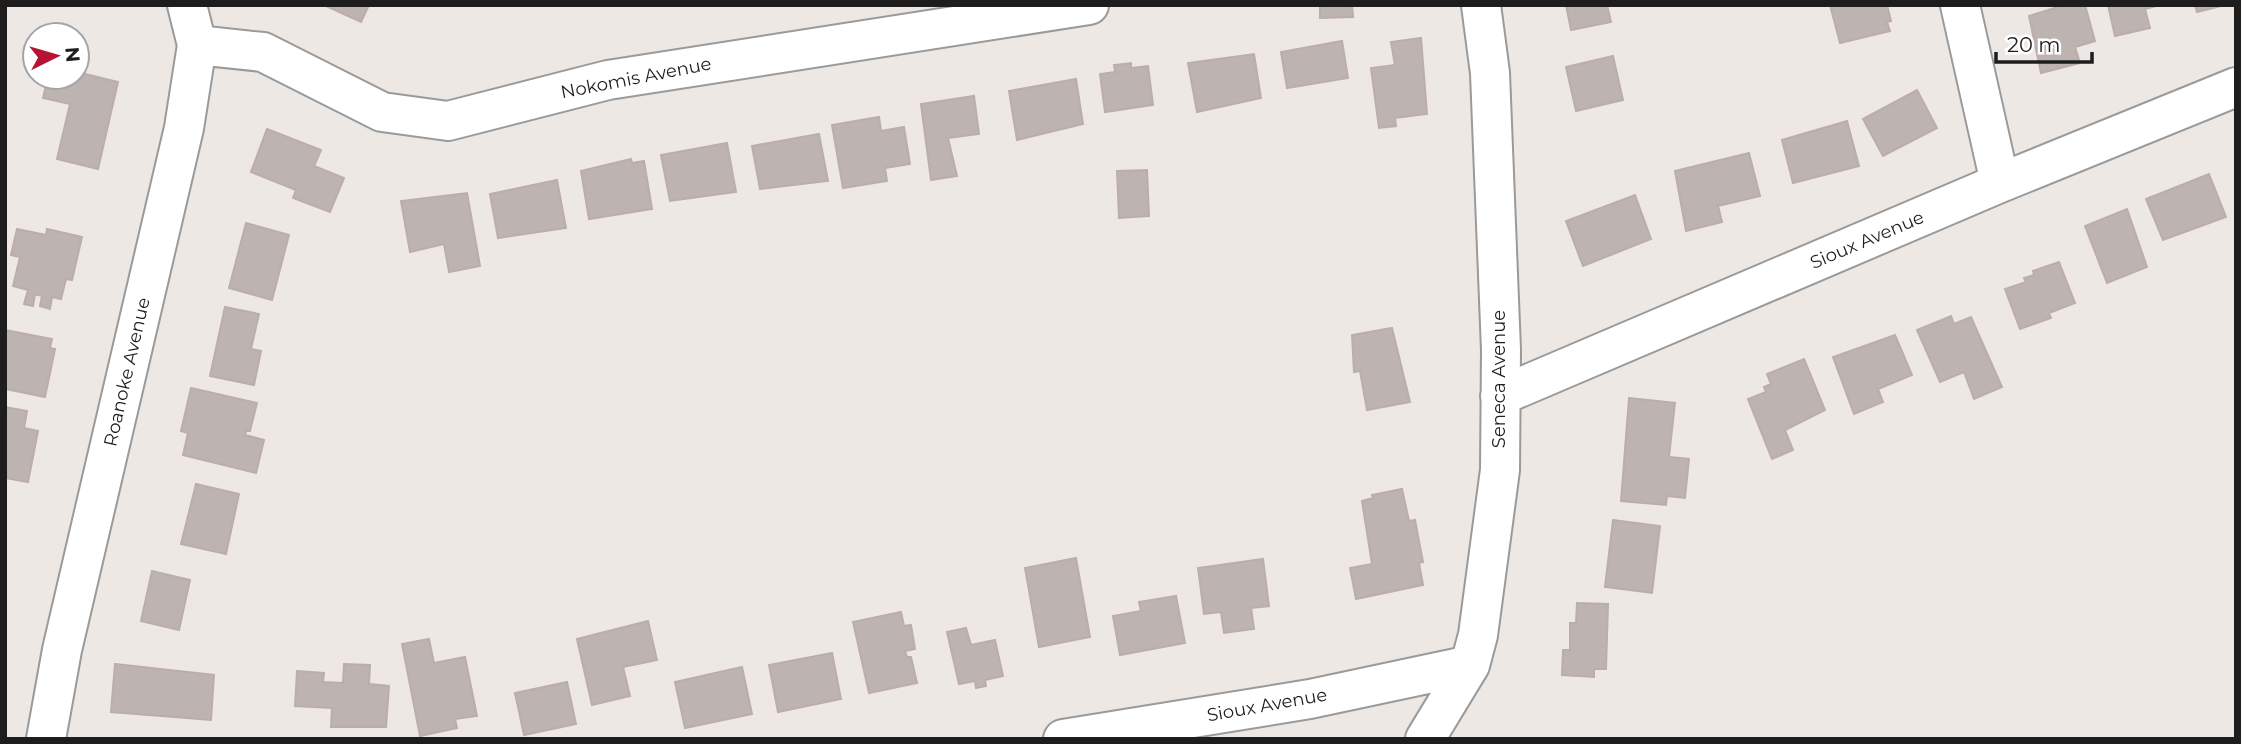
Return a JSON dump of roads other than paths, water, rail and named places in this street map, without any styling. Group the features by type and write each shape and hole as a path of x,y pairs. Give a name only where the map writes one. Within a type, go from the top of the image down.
{"street":[{"name":"Roanoke Avenue","path":"46,739 65,637 184,128 197,45 187,5"},
{"name":"Nokomis Avenue","path":"197,45 263,52 382,112 448,121 608,80 1090,5"},
{"name":"Seneca Avenue","path":"1425,739 1470,665 1478,635 1500,470 1490,73 1481,5"},
{"path":"1960,5 2000,183"},
{"name":"Sioux Avenue","path":"1500,396 2000,183 2236,87"},
{"name":"Sioux Avenue","path":"1063,739 1310,699 1470,665"}]}
